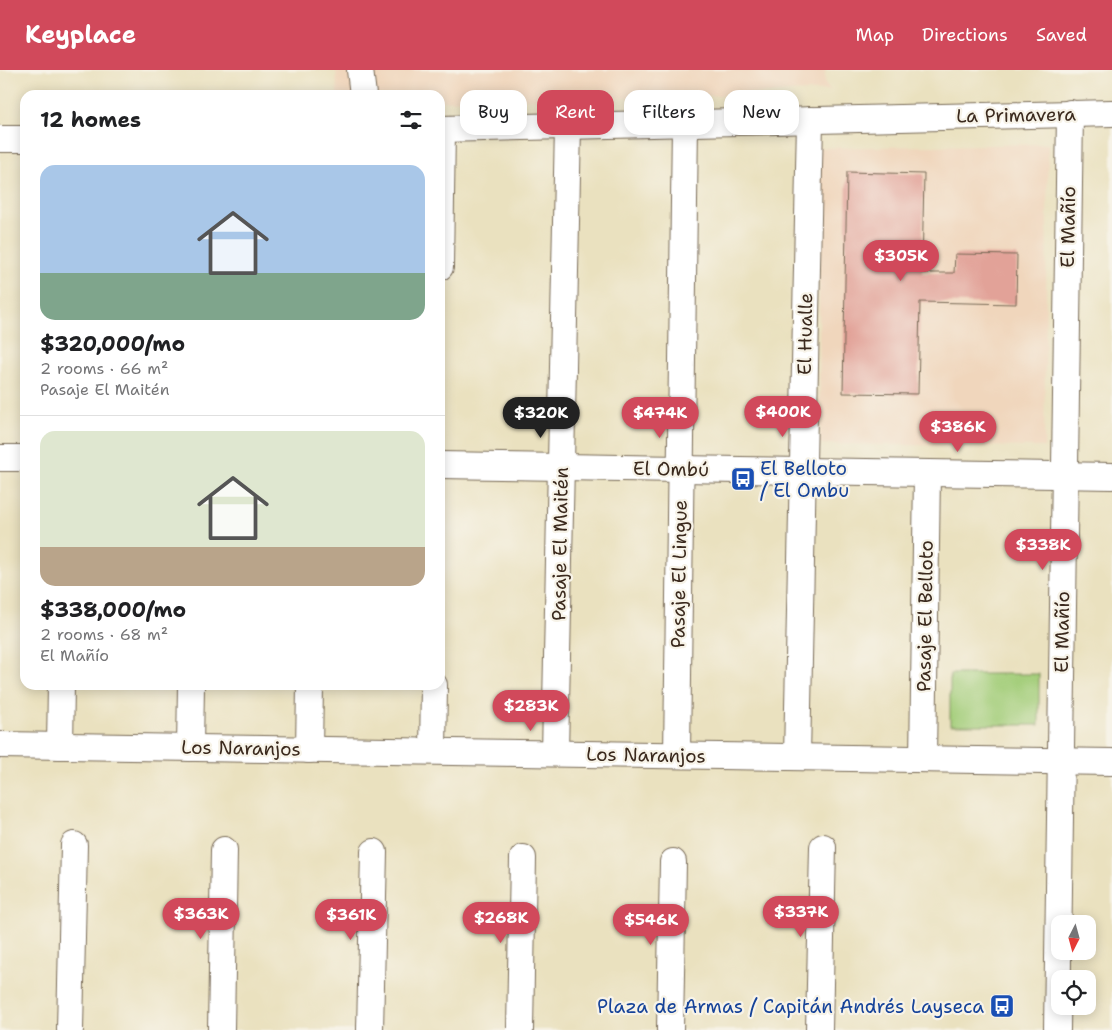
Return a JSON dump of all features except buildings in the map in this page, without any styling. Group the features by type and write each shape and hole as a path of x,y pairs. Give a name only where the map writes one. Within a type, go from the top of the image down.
{"street":[{"path":"360,70 362,90"},
{"name":"La Primavera","path":"714,122 1112,112"},
{"name":"El Mañío","path":"1057,1030 1070,114"},
{"name":"El Hualle","path":"797,757 810,120"},
{"name":"La Primavera","path":"445,129 537,127"},
{"name":"Pasaje El Maitén","path":"556,753 568,135"},
{"name":"Pasaje El Lingue","path":"677,755 685,135"},
{"path":"0,139 20,138"},
{"path":"0,458 20,458"},
{"name":"El Ombú","path":"445,465 1112,476"},
{"name":"Pasaje El Belloto","path":"923,759 927,473"},
{"path":"60,746 61,690"},
{"path":"190,748 191,690"},
{"path":"309,750 310,690"},
{"path":"433,751 434,690"},
{"name":"Los Naranjos","path":"0,745 1112,762"},
{"path":"70,1030 74,844"},
{"path":"820,1030 823,848"},
{"path":"221,1030 224,850"},
{"path":"370,1030 374,852"},
{"path":"520,1030 523,858"},
{"path":"670,1030 673,862"}],"shaded area":[{"path":"336,70 825,70 825,83 830,90 724,90 724,95 714,96 714,90 624,90 624,98 614,98 614,90 537,90 537,99 527,100 527,90 460,90 460,101 445,101 445,90 337,90"},
{"path":"1048,144 1044,447 820,444 818,148"}],"green space":[{"path":"950,674 1039,674 1039,725 950,725"}],"place":[{"name":"El Belloto / El Ombu","path":"743,479"},
{"name":"Plaza de Armas / Capitán Andrés Layseca","path":"1002,1006"}]}
